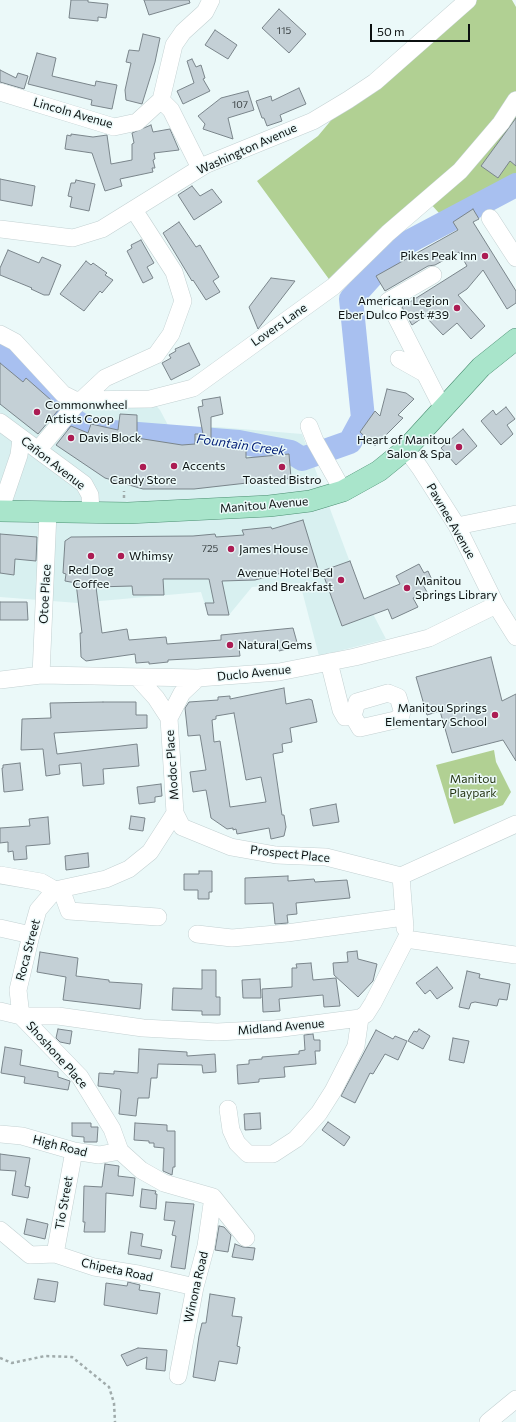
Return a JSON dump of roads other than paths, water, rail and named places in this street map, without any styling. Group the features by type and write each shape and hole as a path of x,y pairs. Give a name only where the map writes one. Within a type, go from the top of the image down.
{"main road":[{"name":"Manitou Avenue","path":"0,511 188,511 269,506 310,501 343,491 379,471 406,449 481,367 516,339"}],"street":[{"path":"200,168 171,110 161,100 174,45 183,32 205,12 211,0"},
{"name":"Washington Avenue","path":"0,229 74,238 102,229 200,168 314,120 348,100 375,82 468,0"},
{"name":"Lincoln Avenue","path":"0,92 114,127 137,122 161,100"},
{"name":"Lovers Lane","path":"0,334 15,342 64,394 71,410 150,399 193,388 334,286 388,233 460,172 501,123 516,100"},
{"path":"38,450 71,410 105,378 156,355 171,334 183,301 174,272 134,210"},
{"path":"490,218 516,258"},
{"path":"433,275 388,301 443,409"},
{"path":"399,359 424,373"},
{"name":"Cañon Avenue","path":"0,422 84,484 90,495 91,512"},
{"path":"309,426 315,441 343,491"},
{"path":"0,511 19,455 22,439"},
{"name":"Pawnee Avenue","path":"406,449 457,526 496,605 516,637"},
{"name":"Otoe Place","path":"41,675 48,512"},
{"path":"457,526 516,514"},
{"name":"Duclo Avenue","path":"0,680 41,675 198,678 279,672 329,662 429,638 496,605"},
{"path":"329,662 341,710 345,717 353,716"},
{"name":"Modoc Place","path":"138,678 156,698 169,718 175,813"},
{"name":"Modoc Place","path":"169,718 182,693 198,678"},
{"path":"0,875 42,882 58,889 106,879 129,869 150,852 175,813"},
{"name":"Prospect Place","path":"175,813 182,827 231,847 276,855 326,857 401,876"},
{"path":"228,1109 231,1130 238,1143 248,1154 273,1154 296,1139 319,1113 333,1092 356,1046 360,1018 366,1014 374,1003 406,939 401,876 516,824"},
{"path":"58,889 69,911 158,917"},
{"name":"Roca Street","path":"21,1016 18,990 38,910 58,889"},
{"path":"197,934 232,938 326,929 404,918"},
{"path":"0,928 31,935"},
{"path":"406,939 516,955"},
{"name":"Midland Avenue","path":"0,1011 21,1016 58,1016 142,1028 217,1032 275,1029 360,1018"},
{"name":"Shoshone Place","path":"21,1016 80,1077 112,1129 120,1151 141,1170 164,1183 213,1197"},
{"name":"High Road","path":"0,1134 22,1136 74,1151 99,1155 120,1151"},
{"name":"Tio Street","path":"55,1254 74,1151"},
{"path":"213,1197 246,1238"},
{"name":"Winona Road","path":"178,1376 195,1287 206,1246 213,1197"},
{"name":"Chipeta Road","path":"0,1230 30,1255 55,1254 94,1267 138,1274 195,1287"},
{"path":"491,1421 516,1399"}],"waterway":[{"name":"Fountain Creek","path":"0,350 43,386 67,415 84,427 100,431 239,442 291,452 302,459 350,442 363,418 351,299 397,248 516,185"}],"place":[{"name":"Pikes Peak Inn","path":"485,256"},
{"name":"American Legion Eber Dulco Post #39","path":"457,308"},
{"name":"Commonwheel Artists Coop","path":"37,412"},
{"name":"Davis Block","path":"71,438"},
{"name":"Heart of Manitou Salon & Spa","path":"459,447"},
{"name":"Accents","path":"174,466"},
{"name":"Candy Store","path":"143,467"},
{"name":"Toasted Bistro","path":"282,467"},
{"name":"James House","path":"231,549"},
{"name":"Red Dog Coffee","path":"91,556"},
{"name":"Whimsy","path":"121,556"},
{"name":"Avenue Hotel Bed and Breakfast","path":"341,580"},
{"name":"Manitou Springs Library","path":"407,588"},
{"name":"Natural Gems","path":"230,645"},
{"name":"Manitou Springs Elementary School","path":"495,715"}],"park label":[{"name":"Manitou Playpark","path":"473,786"}]}
